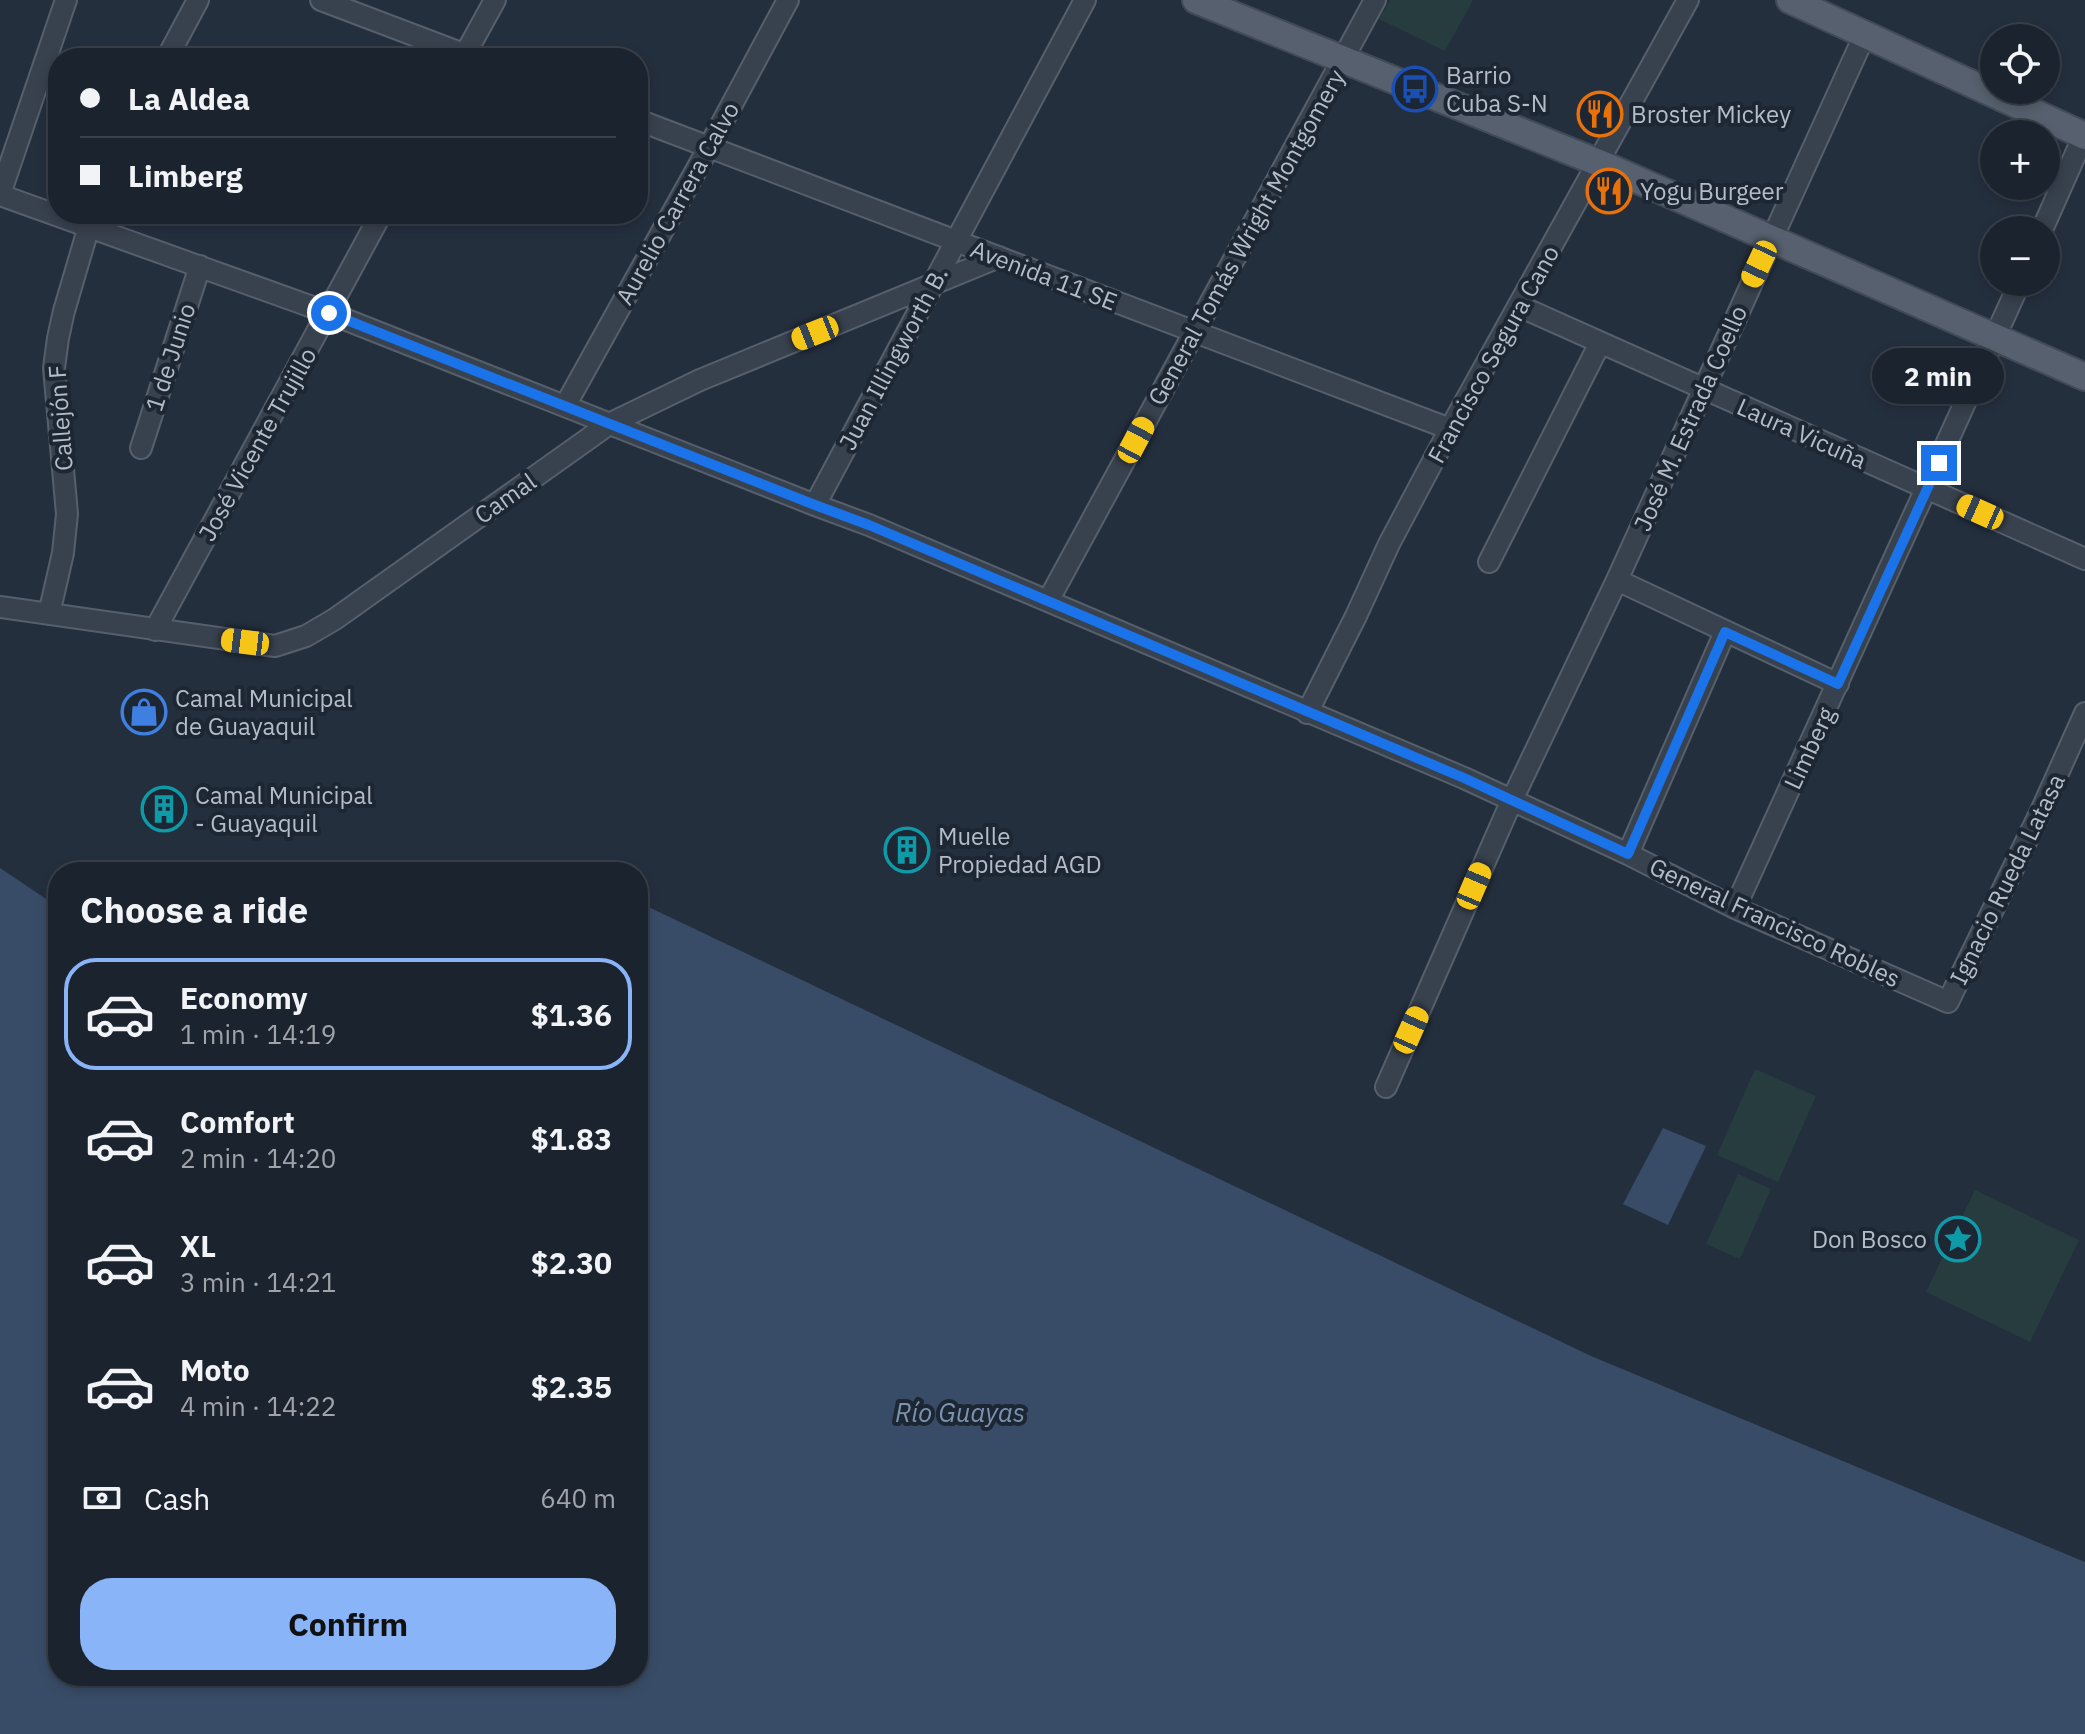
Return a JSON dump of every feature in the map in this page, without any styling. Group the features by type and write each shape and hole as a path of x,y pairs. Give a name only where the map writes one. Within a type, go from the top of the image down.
{"main road":[{"path":"1196,0 1599,163 2085,377"},
{"path":"1790,0 2084,135"}],"street":[{"path":"50,48 66,0"},
{"path":"172,48 198,0"},
{"path":"321,0 444,48"},
{"path":"471,48 495,0"},
{"name":"Aurelio Carrera Calvo","path":"565,406 788,0"},
{"name":"Juan Illingworth B.","path":"815,505 1085,0"},
{"name":"General Tomás Wright Montgomery","path":"1048,601 1375,0"},
{"name":"Francisco Segura Cano","path":"1307,713 1389,544 1450,429 1688,0"},
{"name":"José M. Estrada Coello","path":"1386,1087 1512,800 1617,580 1865,34"},
{"path":"0,194 48,53"},
{"name":"Avenida 11 SE","path":"648,124 1450,429"},
{"path":"2048,216 2084,135"},
{"name":"General Francisco Robles","path":"0,194 48,208"},
{"name":"Callejón F","path":"49,614 63,553 67,514 54,368 58,338 91,224"},
{"name":"General Francisco Robles","path":"101,224 200,266 329,313 869,525 1512,800 1735,908 1948,1002"},
{"name":"José Vicente Trujillo","path":"155,630 376,224"},
{"name":"Camal","path":"0,607 275,646 306,636 609,424 700,380 999,257"},
{"name":"1 de Junio","path":"141,448 200,266"},
{"name":"Limberg","path":"1735,908 2014,296"},
{"name":"Laura Vicuña","path":"1519,306 2085,559"},
{"path":"1489,562 1600,343"},
{"path":"1617,580 1838,684"},
{"path":"1628,854 1725,632"},
{"name":"Ignacio Rueda Latasa","path":"1948,1002 2085,713"}],"green space":[{"path":"1390,0 1473,0 1445,51 1379,19"},
{"path":"1755,1069 1816,1096 1778,1182 1717,1155"},
{"path":"1738,1174 1771,1189 1740,1259 1706,1244"},
{"path":"1975,1190 2079,1240 2030,1342 1926,1292"}],"water":[{"name":"Río Guayas","path":"0,868 48,900 48,1686 648,1686 648,907 1591,1356 2085,1562 2085,1734 0,1734"},
{"path":"1663,1128 1706,1146 1668,1225 1623,1204"}],"place":[{"name":"Barrio Cuba S-N","path":"1415,89"},
{"name":"Broster Mickey","path":"1600,114"},
{"name":"Yogu Burgeer","path":"1609,191"},
{"name":"Camal Municipal de Guayaquil","path":"144,712"},
{"name":"Camal Municipal - Guayaquil","path":"164,809"},
{"name":"Muelle Propiedad AGD","path":"907,850"},
{"name":"Don Bosco","path":"1958,1239"}],"route":[{"path":"329,313 869,525 1464,778 1628,854 1725,632 1838,684 1939,463"}]}
